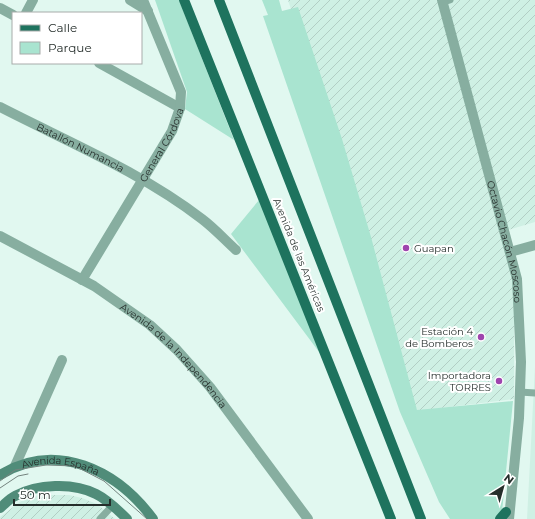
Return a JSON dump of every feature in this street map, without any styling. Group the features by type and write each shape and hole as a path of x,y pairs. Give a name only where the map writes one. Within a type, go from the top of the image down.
{"main road":[{"name":"Avenida de las Américas","path":"184,0 392,519"},
{"name":"Avenida de las Américas","path":"219,0 422,518"},
{"name":"Avenida España","path":"0,475 15,466 46,459 78,462 108,476 128,493 153,519"},
{"name":"Avenida España","path":"0,508 14,496 44,486 68,486 95,493 113,505 127,519"}],"street":[{"path":"26,12 32,0"},
{"path":"130,0 149,12"},
{"name":"General Córdova","path":"82,280 141,179 172,131 180,108 181,92 143,0"},
{"name":"Octavio Chacón Moscoso","path":"445,1 517,279 520,324 520,392 512,490 505,517"},
{"path":"0,8 12,14"},
{"path":"101,64 180,108"},
{"name":"Batallón Numancia","path":"0,107 141,179 203,219 236,250"},
{"name":"Avenida de la Independencia","path":"0,236 82,280 150,325 178,350 210,388 308,519"},
{"path":"510,252 535,245"},
{"path":"15,466 62,360"}],"lane":[{"path":"520,392 535,393"},
{"path":"100,519 113,505"}],"shaded area":[{"path":"288,0 535,0 535,222 501,232 514,281 514,399 417,411"},
{"path":"535,367 535,519 527,519"},
{"path":"39,495 69,495 82,498 97,504 115,519 0,519 0,517 24,499"}],"green space":[{"path":"155,0 179,0 234,140 185,109 187,92"},
{"path":"262,0 279,0 282,11 298,7 342,139 371,237 417,410 513,401 502,512 496,519 450,519 439,502 400,412 263,16 268,15"},
{"path":"259,200 325,360 231,234"}],"tram line":[{"path":"0,481 15,470 46,465 75,466 104,481 147,519"},
{"path":"0,488 18,476 28,474"}],"place":[{"name":"Guapan","path":"406,248"},
{"name":"Estación 4 de Bomberos","path":"481,337"},
{"name":"Importadora TORRES","path":"499,381"}]}
